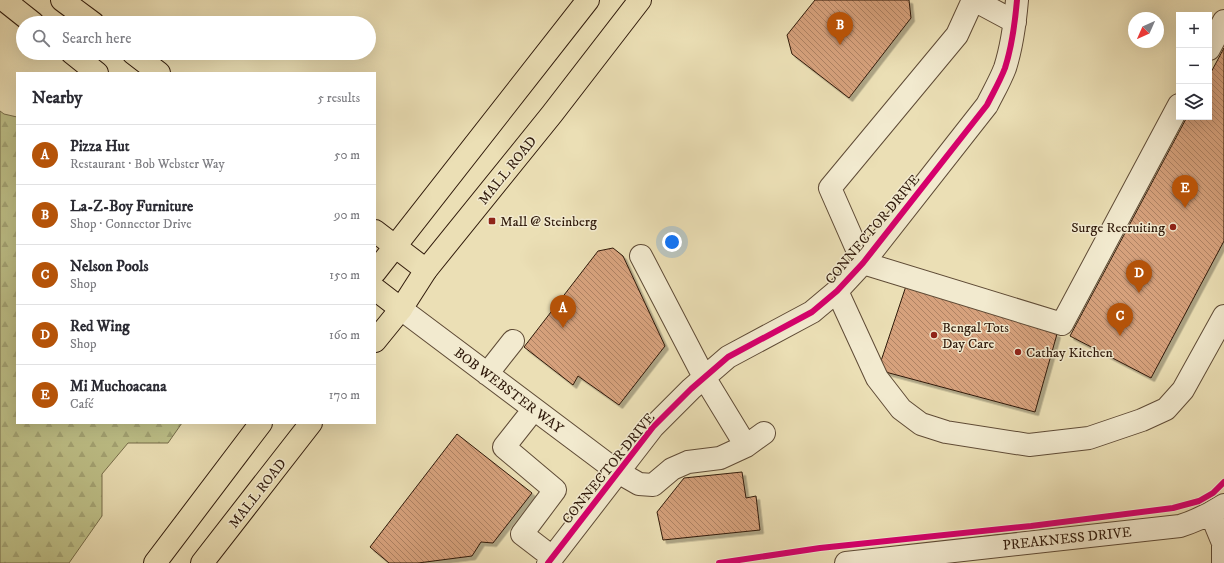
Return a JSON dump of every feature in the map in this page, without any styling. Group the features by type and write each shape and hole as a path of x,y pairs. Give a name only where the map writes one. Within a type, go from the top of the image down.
{"main road":[{"path":"4,0 24,16"},
{"path":"62,0 84,16"},
{"path":"376,271 588,0"},
{"name":"MALL ROAD","path":"376,340 400,309 426,270 552,114 640,0"},
{"path":"81,60 97,72"},
{"path":"142,60 158,72"},
{"path":"376,232 426,270"},
{"path":"376,290 400,309"},
{"path":"156,563 260,424"},
{"name":"MALL ROAD","path":"202,563 311,424"}],"street":[{"path":"1015,22 974,0 957,35 830,188 863,263 1062,324 1176,111"},
{"name":"CONNECTOR DRIVE","path":"550,560 654,427 691,389 728,357 812,312 837,291 863,263 987,105 1005,68 1015,22 1017,0"},
{"path":"1210,48 1224,21"},
{"path":"641,256 704,377 746,446"},
{"path":"837,291 877,378 901,409 921,424 946,432 1029,445 1089,438 1142,420 1166,409 1183,390 1224,316"},
{"name":"BOB WEBSTER WAY","path":"400,309 618,472 639,484 653,485 672,469 688,462 720,458 746,446 764,433"},
{"path":"487,374 513,341"},
{"path":"534,409 504,447 555,490 522,534 550,560"},
{"name":"PREAKNESS DRIVE","path":"846,563 1180,526 1196,521 1217,509 1223,543 1223,563"}],"green space":[{"path":"0,111 4,114 16,117 16,424 181,424 168,443 128,443 102,474 102,516 69,563 0,563"}],"building":[{"path":"815,0 909,0 911,18 849,98 792,54 787,35"},
{"path":"1224,48 1224,241 1151,378 1070,336 1185,120 1212,120 1212,70"},
{"path":"613,248 623,256 665,346 619,405 578,376 573,385 524,347 598,251"},
{"path":"906,286 1057,334 1035,412 878,370"},
{"path":"457,434 532,493 493,543 481,542 472,556 418,563 389,563 370,547"},
{"path":"742,472 746,498 756,496 760,530 663,540 657,512 684,478"}],"cycle path":[{"path":"548,563 653,427 691,389 728,357 812,312 837,291 863,263 987,105 1001,78 1010,51 1017,0"},
{"path":"719,563 820,548 1031,526 1173,508 1199,501 1213,493 1224,482"}],"place":[{"name":"La-Z-Boy Furniture","path":"840,45"},
{"name":"Mi Muchoacana","path":"1185,208"},
{"name":"Mall @ Steinberg","path":"492,221"},
{"name":"Surge Recruiting","path":"1173,227"},
{"name":"Red Wing","path":"1139,293"},
{"name":"Pizza Hut","path":"563,328"},
{"name":"Bengal Tots Day Care","path":"934,335"},
{"name":"Nelson Pools","path":"1120,336"},
{"name":"Cathay Kitchen","path":"1018,352"}]}
